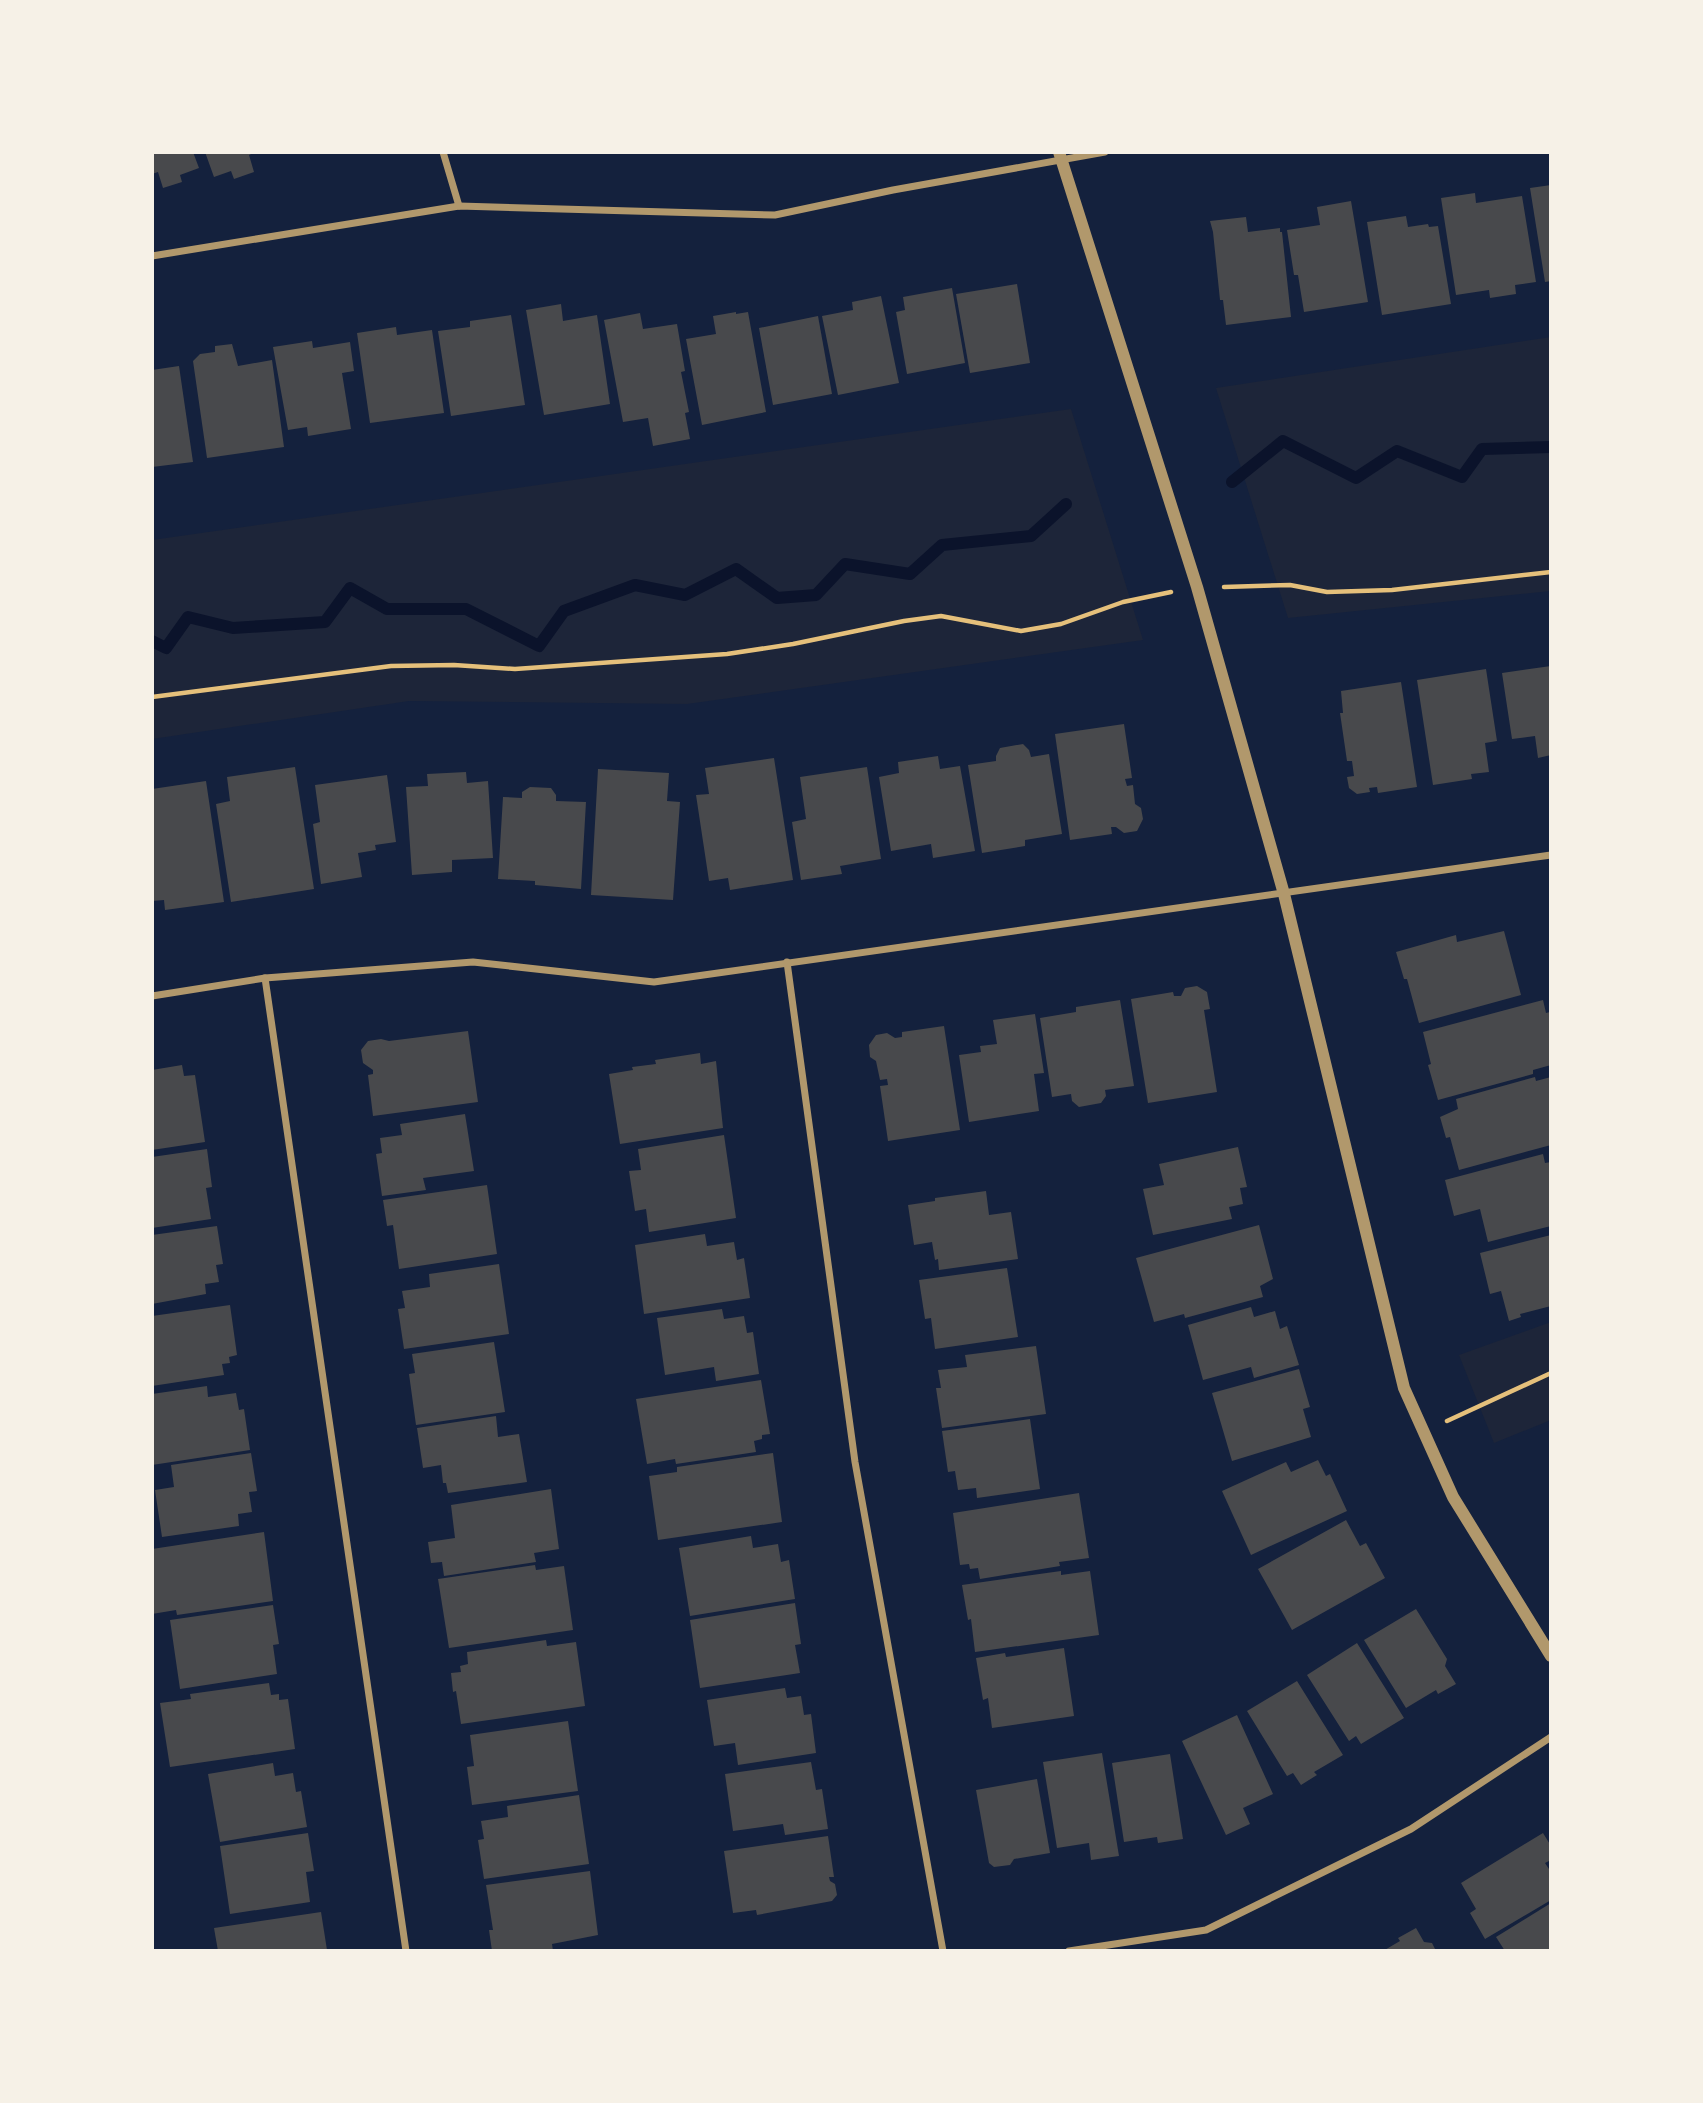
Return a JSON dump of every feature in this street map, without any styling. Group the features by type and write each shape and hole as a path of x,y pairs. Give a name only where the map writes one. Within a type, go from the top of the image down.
{"street":[{"path":"443,152 459,206"},
{"path":"152,256 459,206 775,215 1060,156 1105,152"},
{"path":"1060,156 1197,587 1284,894 1404,1388 1453,1497 1551,1656"},
{"path":"152,996 265,978 473,962 654,982 1551,855"},
{"path":"787,962 855,1462 943,1951"},
{"path":"265,978 406,1951"},
{"path":"1069,1951 1206,1930 1412,1829 1551,1737"}],"path":[{"path":"152,697 391,666 454,665 515,669 727,654 941,616 1021,631 1061,624 1123,602 1197,587 1290,585 1327,592 1392,590 1551,572"},
{"path":"1424,1432 1551,1373"}],"shaded area":[{"path":"1551,337 1551,591 1288,618 1216,388"},
{"path":"1071,409 1143,640 687,704 409,701 152,739 152,540"},
{"path":"1551,1322 1551,1420 1494,1443 1459,1355"}],"building":[{"path":"152,152 193,152 199,168 180,175 182,182 163,188 158,172 152,174"},
{"path":"205,152 255,152 249,155 254,172 234,179 231,171 214,177"},
{"path":"1551,185 1551,281 1545,282 1530,188"},
{"path":"1475,193 1476,203 1522,196 1536,282 1515,285 1516,294 1490,298 1489,290 1456,295 1441,198"},
{"path":"1351,201 1368,302 1304,312 1298,275 1294,275 1287,230 1320,225 1317,207"},
{"path":"1406,216 1408,227 1428,224 1429,227 1438,226 1451,304 1382,315 1367,222"},
{"path":"1246,217 1248,232 1280,228 1282,232 1291,317 1226,325 1223,300 1220,300 1210,221"},
{"path":"1017,284 1030,363 970,373 956,294"},
{"path":"952,288 965,363 907,374 896,312 905,310 903,297"},
{"path":"881,296 899,383 838,395 822,316 853,310 852,302"},
{"path":"561,304 563,321 597,315 610,404 544,415 526,310"},
{"path":"748,312 766,412 702,425 686,339 716,334 713,316"},
{"path":"640,313 643,329 677,324 685,371 681,372 689,412 685,413 690,439 653,446 648,418 623,422 604,320"},
{"path":"511,315 525,405 451,416 438,331 470,327 470,321"},
{"path":"818,316 832,394 773,405 759,328"},
{"path":"396,327 397,335 432,330 444,413 370,423 357,333"},
{"path":"312,341 313,348 350,342 354,371 342,373 351,429 308,436 307,427 288,430 273,347"},
{"path":"232,344 238,366 272,360 284,447 207,458 193,361 200,354 215,352 215,346"},
{"path":"179,366 193,462 152,467 152,370"},
{"path":"1551,666 1551,755 1538,758 1535,736 1512,739 1502,673"},
{"path":"1486,669 1497,741 1485,743 1489,772 1471,774 1472,779 1433,785 1417,680"},
{"path":"1401,682 1417,787 1378,793 1377,787 1369,788 1370,792 1357,794 1349,788 1347,777 1354,776 1352,761 1347,761 1340,713 1343,713 1341,691"},
{"path":"1124,724 1132,778 1125,779 1127,786 1133,785 1135,804 1141,808 1143,819 1137,831 1124,833 1111,827 1112,834 1070,840 1055,734"},
{"path":"1023,744 1031,757 1049,754 1062,834 1025,840 1025,846 982,853 968,765 996,761 1000,748"},
{"path":"938,756 940,769 960,766 975,851 933,858 931,844 891,851 879,777 899,773 898,762"},
{"path":"774,758 793,880 730,890 728,878 709,881 696,795 709,794 705,768"},
{"path":"295,767 314,889 231,902 216,804 230,801 227,777"},
{"path":"867,767 881,859 840,866 842,874 801,880 792,822 806,819 800,777"},
{"path":"598,769 669,773 667,801 680,802 673,900 591,895"},
{"path":"466,772 467,783 488,781 493,858 452,860 452,872 412,875 406,787 428,786 427,774"},
{"path":"387,775 396,842 375,845 376,850 358,853 362,877 321,884 313,824 320,822 315,785"},
{"path":"206,781 224,902 165,910 164,900 152,901 152,789"},
{"path":"530,787 551,788 556,795 556,801 586,802 581,889 535,885 535,881 498,879 503,797 522,798 522,792"},
{"path":"1504,931 1521,995 1419,1023 1407,979 1404,979 1396,952 1456,935 1457,942"},
{"path":"1197,986 1207,992 1210,1009 1204,1010 1217,1092 1148,1103 1131,999 1173,992 1174,996 1181,996 1185,988"},
{"path":"1120,1000 1134,1086 1105,1090 1106,1096 1101,1103 1079,1107 1072,1101 1071,1094 1052,1097 1040,1018 1076,1012 1076,1007"},
{"path":"1543,1000 1546,1013 1550,1012 1551,1016 1551,1065 1533,1070 1533,1074 1438,1100 1428,1065 1431,1064 1423,1032"},
{"path":"1035,1014 1044,1073 1034,1074 1039,1111 969,1122 959,1055 981,1052 980,1046 997,1044 993,1020"},
{"path":"944,1026 960,1130 888,1141 880,1086 888,1085 887,1079 880,1080 876,1061 870,1057 869,1045 876,1035 887,1033 895,1038 902,1037 902,1032"},
{"path":"468,1031 478,1102 373,1116 368,1075 373,1074 373,1070 363,1063 361,1050 368,1041"},
{"path":"700,1053 701,1064 716,1061 723,1128 620,1144 609,1074 656,1064 655,1060"},
{"path":"182,1065 184,1076 195,1075 205,1142 152,1150 152,1070"},
{"path":"1535,1077 1536,1081 1551,1077 1551,1145 1459,1170 1450,1137 1446,1138 1440,1117 1458,1109 1456,1099"},
{"path":"465,1114 474,1171 423,1178 426,1190 382,1196 376,1154 382,1153 380,1138 402,1135 400,1124"},
{"path":"724,1135 736,1218 649,1232 646,1209 635,1211 629,1171 641,1170 638,1149"},
{"path":"1238,1147 1247,1187 1240,1188 1243,1204 1229,1207 1232,1219 1153,1235 1143,1189 1164,1185 1159,1164"},
{"path":"207,1149 212,1187 206,1188 211,1219 152,1228 152,1157"},
{"path":"1543,1154 1545,1163 1551,1162 1551,1226 1488,1242 1480,1209 1454,1216 1445,1180"},
{"path":"487,1185 497,1254 399,1269 393,1225 387,1226 383,1200"},
{"path":"986,1191 989,1215 1011,1212 1018,1259 939,1270 932,1242 914,1245 908,1205 935,1201 935,1198"},
{"path":"1259,1225 1273,1279 1260,1286 1263,1297 1185,1318 1184,1314 1154,1322 1136,1258"},
{"path":"217,1226 223,1264 216,1265 219,1282 205,1284 206,1294 152,1304 152,1235"},
{"path":"705,1234 707,1246 734,1242 737,1260 744,1258 750,1298 644,1314 635,1245"},
{"path":"1551,1235 1551,1306 1520,1314 1521,1317 1509,1321 1501,1291 1490,1294 1480,1253"},
{"path":"499,1264 509,1334 404,1349 398,1309 405,1308 402,1291 430,1287 429,1274"},
{"path":"1007,1268 1018,1337 935,1349 931,1318 925,1319 919,1280"},
{"path":"230,1305 237,1355 229,1357 230,1363 222,1364 224,1375 152,1386 152,1316"},
{"path":"1251,1307 1254,1317 1275,1311 1280,1329 1287,1326 1299,1365 1254,1378 1251,1367 1203,1380 1188,1325"},
{"path":"722,1309 724,1319 744,1316 747,1333 753,1332 759,1374 716,1381 714,1367 665,1375 657,1318"},
{"path":"494,1342 505,1412 416,1425 409,1374 415,1373 412,1354"},
{"path":"1036,1346 1046,1414 942,1428 936,1388 941,1388 938,1370 967,1367 965,1355"},
{"path":"1299,1369 1310,1407 1303,1409 1311,1437 1232,1461 1212,1393"},
{"path":"761,1380 770,1434 762,1435 762,1439 754,1441 756,1452 676,1464 675,1459 647,1464 636,1399"},
{"path":"207,1386 208,1397 236,1393 239,1410 244,1409 250,1450 152,1465 152,1394"},
{"path":"496,1416 498,1437 519,1434 527,1482 448,1493 446,1483 443,1483 441,1465 423,1468 417,1428"},
{"path":"1030,1419 1040,1489 977,1498 976,1488 958,1490 955,1471 948,1472 942,1431"},
{"path":"251,1453 257,1491 249,1492 252,1512 238,1514 239,1526 162,1537 155,1490 174,1487 171,1465"},
{"path":"773,1453 782,1522 658,1540 649,1476 677,1472 677,1467"},
{"path":"1318,1460 1326,1476 1330,1474 1347,1511 1251,1555 1222,1491 1286,1462 1291,1472"},
{"path":"551,1489 559,1549 534,1553 536,1562 444,1576 442,1562 431,1563 428,1542 455,1538 451,1505"},
{"path":"1079,1493 1089,1558 1059,1562 1060,1566 980,1579 978,1568 970,1569 969,1564 960,1565 953,1513"},
{"path":"1346,1520 1360,1546 1366,1543 1385,1578 1292,1630 1258,1569"},
{"path":"264,1532 273,1601 177,1615 176,1610 152,1614 152,1549"},
{"path":"751,1536 753,1548 778,1544 781,1562 789,1560 795,1599 690,1616 679,1548"},
{"path":"535,1565 536,1570 564,1566 573,1630 449,1648 438,1579"},
{"path":"1061,1571 1061,1575 1090,1571 1099,1635 975,1652 971,1619 968,1620 962,1585"},
{"path":"795,1603 801,1644 795,1645 800,1673 700,1688 690,1620"},
{"path":"273,1605 279,1644 273,1645 277,1674 180,1689 170,1620"},
{"path":"1416,1609 1447,1659 1445,1666 1456,1684 1438,1694 1436,1690 1406,1708 1364,1640"},
{"path":"546,1640 547,1646 576,1642 585,1706 461,1724 451,1673 461,1672 460,1666 468,1664 467,1652"},
{"path":"1357,1643 1404,1718 1361,1744 1356,1736 1349,1741 1307,1675"},
{"path":"1064,1648 1074,1716 992,1728 988,1698 983,1700 976,1658 1005,1653 1006,1657"},
{"path":"1297,1681 1343,1755 1314,1772 1317,1775 1301,1785 1293,1773 1287,1776 1247,1711"},
{"path":"269,1683 271,1695 279,1694 279,1700 288,1699 295,1749 170,1767 160,1703 191,1699 190,1694"},
{"path":"785,1688 787,1698 801,1696 804,1715 811,1714 816,1753 738,1765 735,1743 714,1746 707,1700"},
{"path":"1237,1715 1273,1794 1243,1808 1250,1824 1226,1835 1182,1741"},
{"path":"568,1721 578,1791 472,1805 467,1767 474,1766 470,1735"},
{"path":"1102,1753 1119,1856 1091,1860 1089,1843 1057,1848 1043,1762"},
{"path":"1170,1754 1183,1839 1158,1843 1157,1837 1124,1842 1112,1763"},
{"path":"811,1762 816,1790 822,1789 828,1829 785,1835 783,1824 733,1831 725,1774"},
{"path":"273,1763 275,1776 293,1773 296,1792 301,1791 307,1827 220,1842 208,1774"},
{"path":"1037,1779 1050,1853 1014,1859 1010,1865 994,1867 989,1863 976,1790"},
{"path":"579,1795 589,1864 484,1879 478,1840 484,1839 481,1821 508,1817 507,1806"},
{"path":"308,1833 314,1871 306,1872 310,1902 230,1914 220,1846"},
{"path":"1543,1833 1551,1846 1551,1860 1545,1863 1551,1872 1551,1900 1485,1939 1470,1913 1476,1909 1461,1883"},
{"path":"828,1836 834,1877 829,1877 835,1884 837,1895 832,1901 757,1915 756,1910 733,1913 724,1851"},
{"path":"590,1871 598,1935 552,1944 553,1951 492,1951 489,1930 493,1930 486,1885"},
{"path":"1551,1903 1551,1951 1505,1951 1496,1937"},
{"path":"321,1912 327,1950 218,1951 214,1928"},
{"path":"1416,1928 1424,1942 1432,1943 1436,1951 1383,1951 1400,1941 1398,1938"}],"waterway":[{"path":"1232,482 1283,441 1356,478 1397,451 1462,477 1482,449 1551,447"},
{"path":"152,641 166,648 188,617 233,628 325,622 350,588 387,609 466,609 539,646 564,611 635,585 685,595 736,569 777,598 816,595 845,564 910,574 942,545 1031,536 1066,504"}]}
